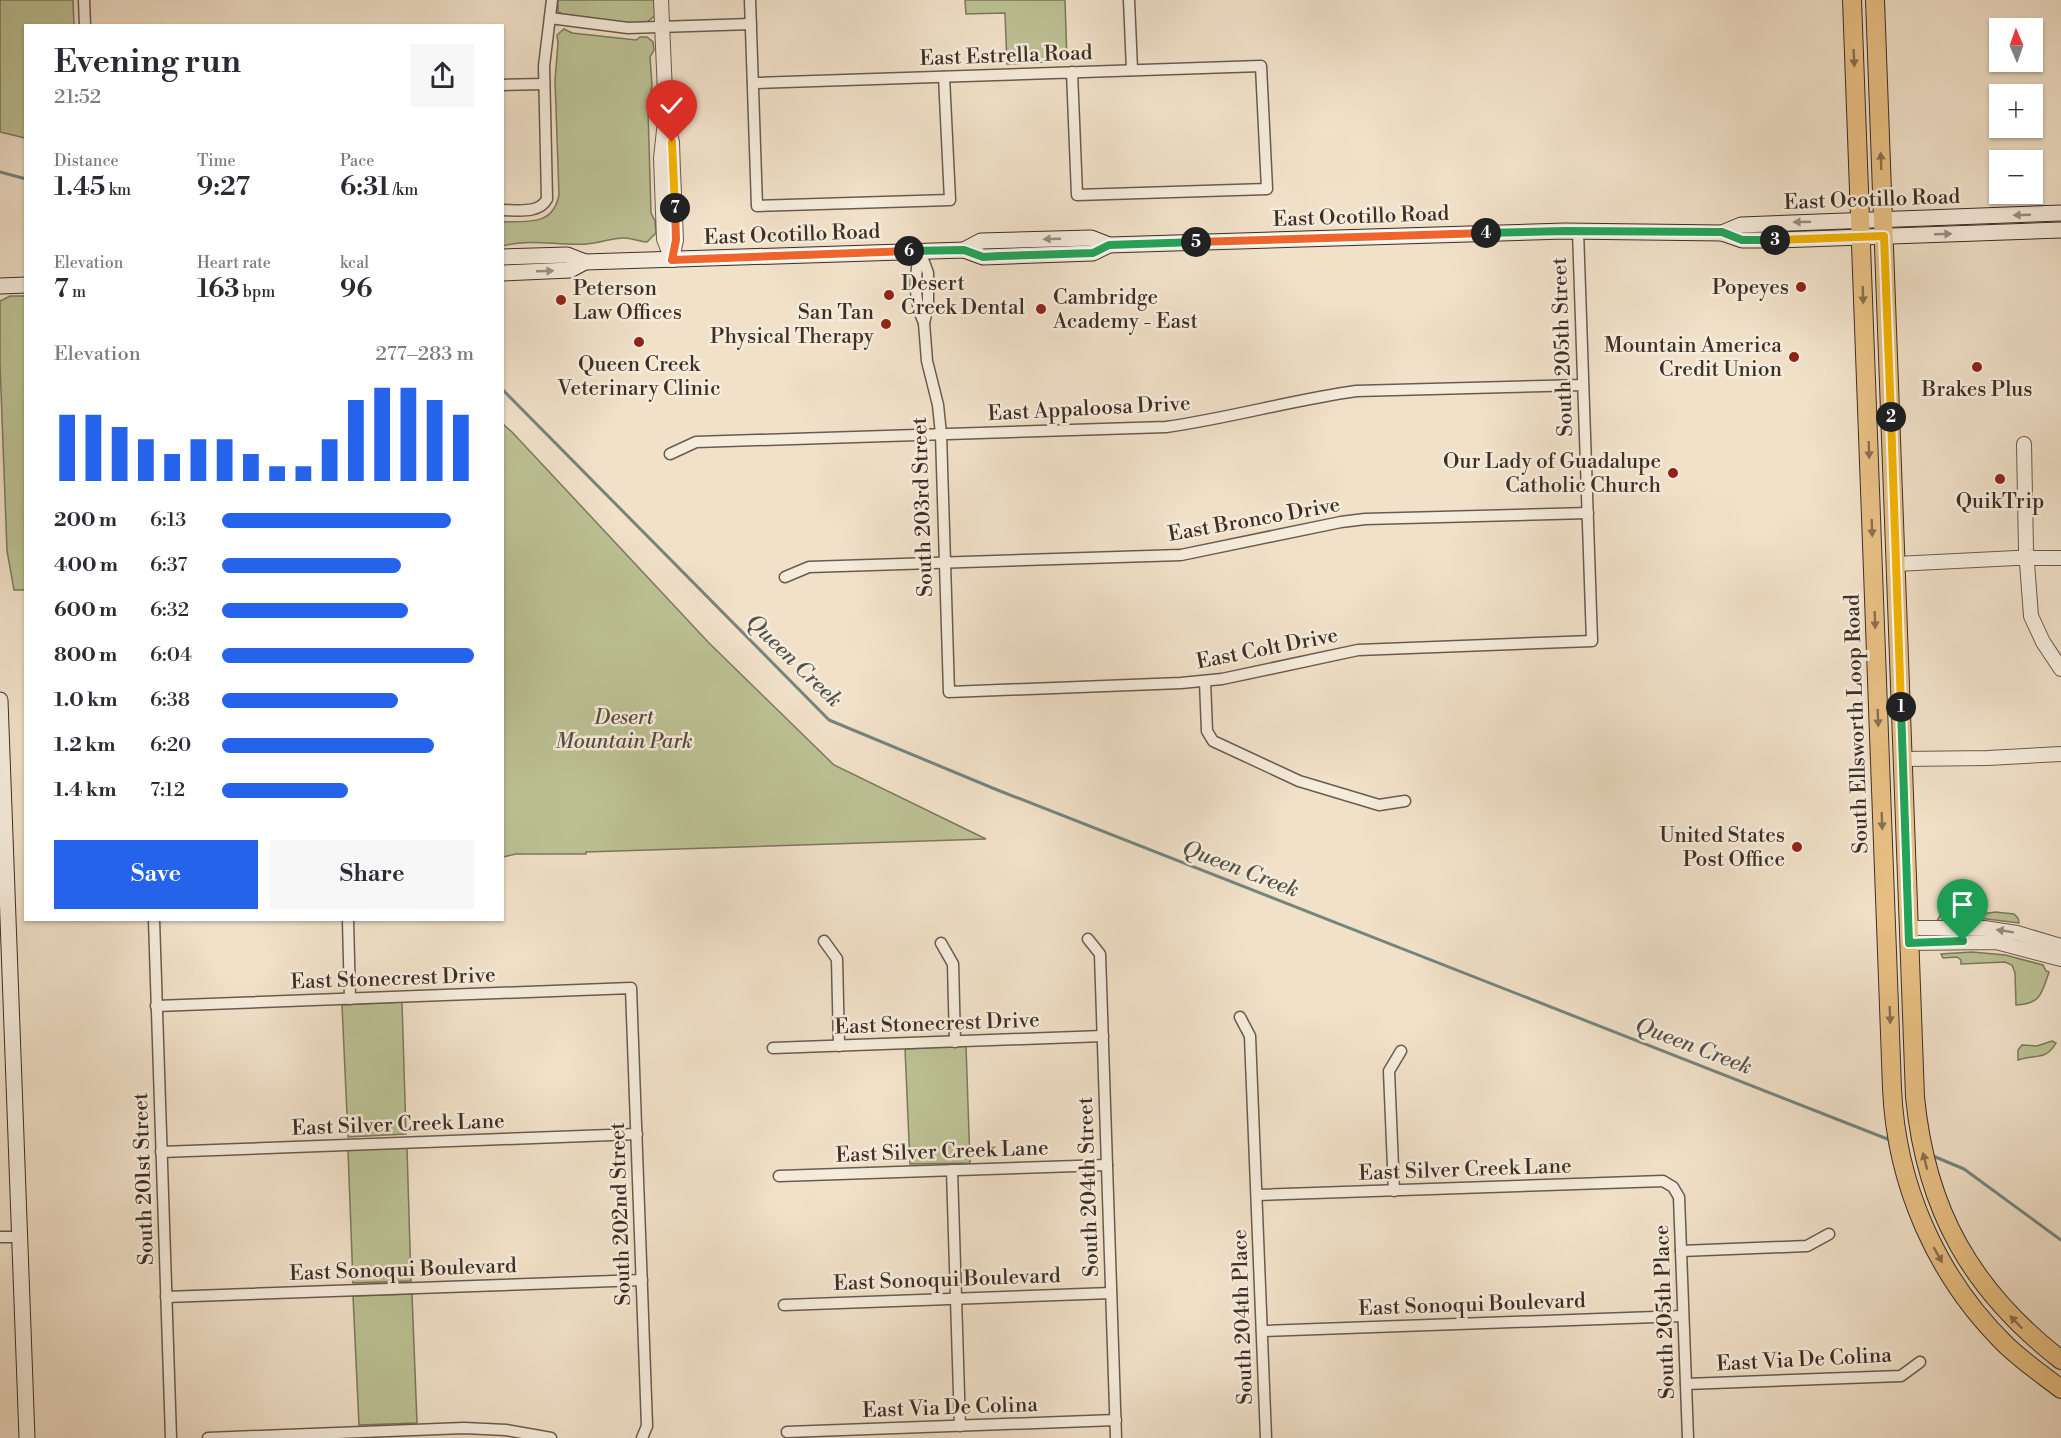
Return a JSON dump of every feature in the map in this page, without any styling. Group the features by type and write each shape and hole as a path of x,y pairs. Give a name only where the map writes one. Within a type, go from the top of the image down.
{"main road":[{"name":"South Ellsworth Loop Road","path":"1852,0 1892,1088 1898,1146 1914,1202 1934,1248 1953,1280 1972,1307 2007,1345 2061,1389"},
{"path":"1875,0 1915,1097 1924,1158 1944,1216 1961,1251 1983,1284 2022,1328 2061,1360"},
{"name":"East Ocotillo Road","path":"504,257 567,255 585,262 964,250 983,257 1093,253 1109,245 1578,231 1722,232 1742,240 2061,213"},
{"name":"East Ocotillo Road","path":"1884,227 2061,230"},
{"name":"East Ocotillo Road","path":"504,273 570,270 585,262"},
{"path":"0,286 24,285"},
{"path":"1873,566 1896,564"},
{"path":"0,700 27,1438"},
{"path":"1880,762 1903,759"}],"street":[{"path":"84,0 85,24"},
{"path":"504,210 536,209 544,204 548,194 544,66 552,0"},
{"path":"661,0 666,116 661,138 664,239 672,260"},
{"path":"750,0 757,206 950,200 944,77"},
{"path":"1129,0 1132,70"},
{"path":"550,18 628,28 751,24"},
{"name":"East Estrella Road","path":"753,83 944,77 1072,72 1261,66 1267,189 1077,195 1072,72"},
{"path":"504,85 544,84"},
{"name":"South 205th Street","path":"1578,231 1592,641"},
{"name":"South 203rd Street","path":"920,251 928,273 928,306 924,323 927,361 938,405 941,434 949,692"},
{"name":"East Appaloosa Drive","path":"670,454 696,442 1166,427 1356,391 1583,385"},
{"path":"2024,444 2026,558 2031,616 2043,642 2061,669"},
{"name":"East Bronco Drive","path":"784,577 808,567 1181,555 1365,519 1588,513"},
{"path":"1896,564 2061,558"},
{"name":"East Colt Drive","path":"949,692 1205,681 1358,650 1592,641"},
{"path":"1205,681 1207,731 1213,741 1299,781 1379,805 1405,801"},
{"path":"1903,759 2061,754"},
{"name":"South 201st Street","path":"154,921 171,1438"},
{"path":"348,921 350,999"},
{"path":"1909,936 1984,928 2018,933 2061,946"},
{"path":"1909,936 1996,942 2061,959"},
{"name":"South 204th Street","path":"1088,939 1100,954 1116,1438"},
{"path":"824,941 837,959 839,1046"},
{"path":"941,943 953,964 956,1041"},
{"name":"East Stonecrest Drive","path":"156,1006 631,988"},
{"name":"South 202nd Street","path":"631,988 647,1426 642,1438"},
{"name":"South 204th Place","path":"1240,1017 1250,1036 1266,1438"},
{"name":"East Stonecrest Drive","path":"773,1048 1102,1036"},
{"path":"1394,1191 1389,1071 1401,1051"},
{"name":"East Silver Creek Lane","path":"161,1152 637,1134"},
{"name":"East Silver Creek Lane","path":"779,1176 1107,1165"},
{"path":"952,1170 960,1426"},
{"name":"East Silver Creek Lane","path":"1257,1195 1663,1181 1673,1187"},
{"name":"South 205th Place","path":"1673,1187 1679,1197 1688,1438"},
{"path":"1681,1251 1807,1246 1829,1234"},
{"path":"0,1237 19,1237"},
{"name":"East Sonoqui Boulevard","path":"166,1297 642,1280"},
{"name":"East Sonoqui Boulevard","path":"784,1305 1111,1293"},
{"name":"East Sonoqui Boulevard","path":"1262,1331 1683,1316"},
{"name":"East Via De Colina","path":"1686,1384 1901,1376 1920,1362"},
{"name":"East Via De Colina","path":"787,1432 1116,1420"},
{"path":"208,1438 364,1435 464,1428 507,1430 551,1438"}],"green space":[{"path":"0,0 73,0 74,24 24,24 24,138 0,132"},
{"path":"558,0 655,0 656,15 647,22 627,23 563,14 558,12"},
{"path":"965,0 1065,0 1067,61 1007,64 1005,13 966,14"},
{"path":"564,29 572,33 636,40 640,37 647,37 653,42 654,50 650,57 652,85 648,110 651,213 655,221 656,233 647,242 624,238 587,244 534,242 504,246 504,222 530,221 545,217 556,205 559,195 555,80 557,35"},
{"path":"10,296 24,296 24,590 14,590 7,551 0,301"},
{"name":"Desert Mountain Park","path":"504,425 709,643 834,765 986,839 586,852 586,854 516,854 504,857"},
{"path":"1960,904 1966,911 1962,920 1937,921 1941,914 1954,914"},
{"path":"1995,912 2014,914 2019,923 1978,918 1983,914"},
{"path":"1972,952 2005,955 2043,965 2049,972 2039,996 2031,1002 2016,1005 2015,973 2012,965 2005,962 1961,964 1961,960 1957,957 1943,958 1941,954"},
{"path":"402,1002 406,1134 348,1137 342,1005"},
{"path":"2052,1041 2056,1043 2044,1055 2018,1060 2018,1050 2022,1045 2037,1046"},
{"path":"966,1046 970,1163 910,1164 905,1049"},
{"path":"407,1148 411,1281 353,1283 348,1150"},
{"path":"412,1294 417,1423 359,1425 353,1296"}],"waterway":[{"name":"Queen Creek","path":"0,172 24,178"},
{"name":"Queen Creek","path":"504,391 829,720 995,789 1890,1140"},
{"name":"Queen Creek","path":"1933,1156 1964,1169 2061,1240"}],"place":[{"name":"Popeyes","path":"1801,287"},
{"name":"Desert Creek Dental","path":"889,295"},
{"name":"Peterson Law Offices","path":"561,300"},
{"name":"Cambridge Academy - East","path":"1041,309"},
{"name":"San Tan Physical Therapy","path":"886,324"},
{"name":"Queen Creek Veterinary Clinic","path":"639,342"},
{"name":"Mountain America Credit Union","path":"1794,357"},
{"name":"Brakes Plus","path":"1977,367"},
{"name":"Our Lady of Guadalupe Catholic Church","path":"1673,473"},
{"name":"QuikTrip","path":"2000,479"},
{"name":"United States Post Office","path":"1797,847"}],"route":[{"path":"672,142 676,240 672,260 964,250 983,257 1093,253 1109,245 1565,231 1722,232 1742,240 1884,236 1909,943 1963,941"}]}
